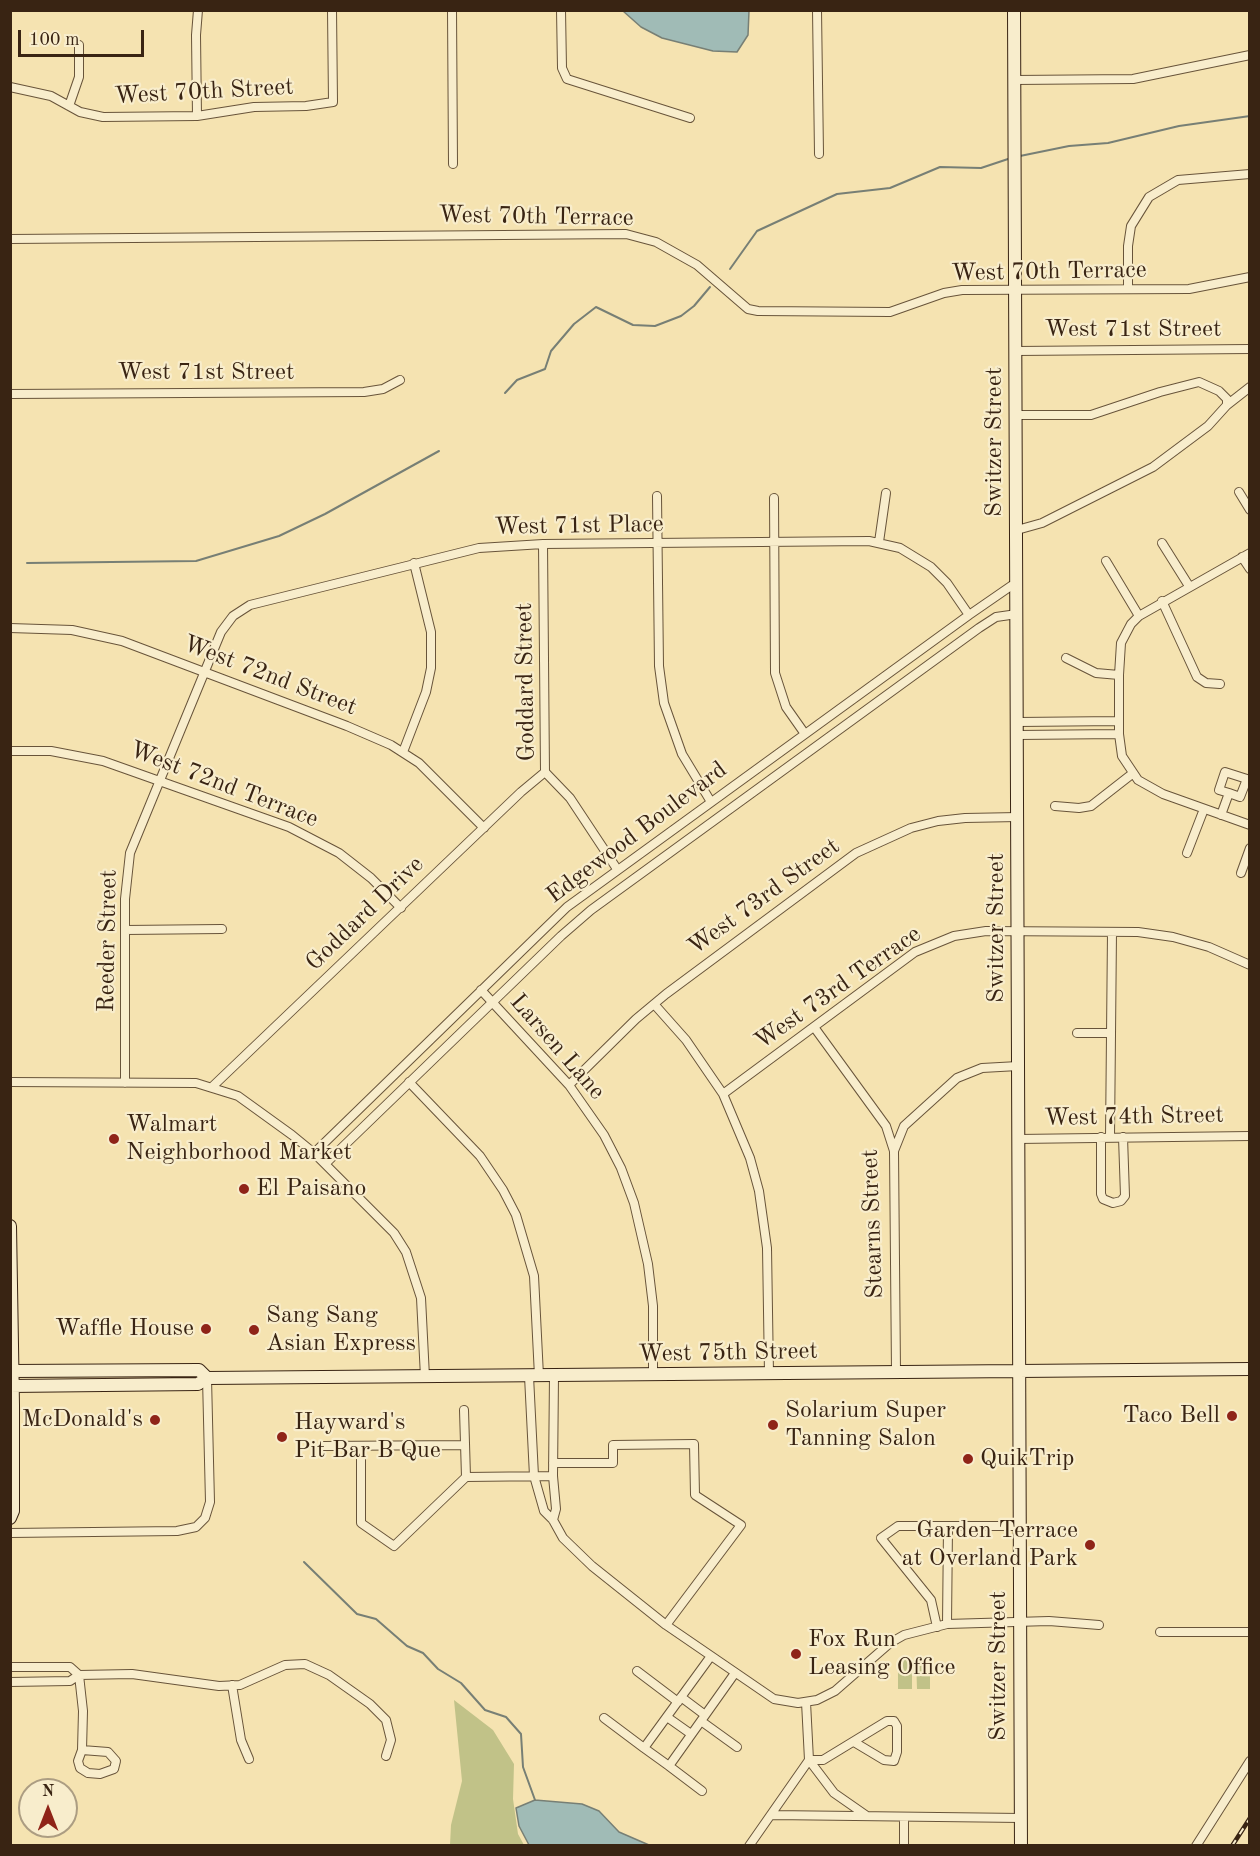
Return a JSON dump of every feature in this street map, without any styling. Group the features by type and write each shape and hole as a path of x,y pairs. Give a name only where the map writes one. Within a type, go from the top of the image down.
{"street":[{"path":"197,116 198,10"},
{"name":"West 70th Street","path":"10,87 51,96 69,106 103,117 197,116 254,108 306,106 333,102 332,10"},
{"path":"452,10 453,164"},
{"path":"561,10 562,68 567,79 690,118"},
{"path":"817,10 819,154"},
{"name":"Switzer Street","path":"1014,10 1021,1845"},
{"path":"69,106 79,77 79,45"},
{"path":"1014,80 1133,79 1250,55"},
{"path":"1128,289 1128,246 1131,226 1149,197 1178,180 1250,174"},
{"name":"West 70th Terrace","path":"10,238 626,234 656,242 698,265 748,309 758,311 890,312 944,293 1016,289 1189,289 1250,277"},
{"name":"West 71st Street","path":"1016,351 1250,349"},
{"name":"West 71st Street","path":"10,394 364,392 383,389 400,380"},
{"path":"1016,415 1091,415 1160,392 1199,382 1219,391 1227,399 1227,405"},
{"path":"1017,530 1042,523 1153,467 1208,426 1227,405 1250,387"},
{"path":"1239,492 1250,510"},
{"path":"879,542 886,493"},
{"path":"657,496 659,666 664,702 682,754 711,802"},
{"path":"774,498 775,673 786,707 805,734"},
{"name":"West 71st Place","path":"204,671 227,624 250,605 414,562 479,548 543,544 879,542 913,554 931,567 947,583 969,615"},
{"path":"1162,543 1189,586"},
{"name":"Goddard Street","path":"543,544 545,772 570,798 617,869"},
{"path":"1250,569 1246,555 1139,616 1131,624 1121,643 1119,675 1119,734 1122,756 1132,774 1149,788 1250,825"},
{"path":"1106,561 1139,616"},
{"path":"403,752 423,699 431,668 431,632 414,562"},
{"name":"Edgewood Boulevard","path":"314,1153 567,907 969,615 1011,586 1017,585"},
{"path":"1162,601 1197,677 1206,683 1220,684"},
{"name":"Edgewood Boulevard","path":"325,1164 561,936 611,895 979,628 996,617 1017,614"},
{"name":"West 72nd Street","path":"10,627 46,628 102,635 347,726 403,752 432,774 483,828"},
{"path":"1066,658 1096,673 1119,675"},
{"name":"Reeder Street","path":"125,1083 125,880 130,853 204,671"},
{"path":"1018,728 1119,721"},
{"path":"1018,728 1119,734"},
{"name":"West 72nd Terrace","path":"10,751 71,754 103,760 289,827 322,843 359,867 401,908"},
{"name":"Goddard Drive","path":"213,1086 483,828 545,772"},
{"path":"1055,806 1078,808 1091,806 1132,774"},
{"path":"1221,815 1229,793"},
{"path":"1187,853 1204,809"},
{"name":"West 73rd Street","path":"569,1085 654,1004 831,870 880,840 938,821 965,818 1018,818"},
{"path":"1241,873 1250,848"},
{"path":"125,930 222,929"},
{"path":"1112,932 1111,1033 1101,1194 1103,1199 1113,1203 1121,1201 1125,1196 1124,1137"},
{"name":"West 73rd Terrace","path":"723,1094 891,969 928,945 964,933 1112,932 1173,937 1209,947 1250,965"},
{"name":"Larsen Lane","path":"482,990 569,1085 604,1135 634,1203 644,1238 651,1286 653,1375"},
{"path":"654,1004 686,1040 723,1094 750,1158 764,1220 769,1374"},
{"name":"Stearns Street","path":"814,1027 886,1126 894,1151 896,1372"},
{"path":"1077,1034 1111,1033"},
{"path":"894,1151 904,1126 957,1078 982,1068 1018,1066"},
{"path":"10,1082 196,1083 213,1086 238,1096 314,1153 393,1233 406,1252 421,1298 424,1377"},
{"path":"409,1082 480,1156 503,1190 516,1215 534,1276 534,1476 544,1511 553,1520 562,1538 592,1566 666,1625 774,1699 806,1702 835,1691 890,1643 904,1635 937,1626 1049,1621 1099,1625"},
{"name":"West 74th Street","path":"1018,1139 1250,1136"},
{"path":"10,1226 13,1512 10,1518"},
{"name":"West 75th Street","path":"12,1386 198,1384 207,1378 1250,1369"},
{"name":"West 75th Street","path":"12,1371 199,1371 207,1378"},
{"path":"553,1520 556,1509 553,1476 554,1376"},
{"path":"10,1533 187,1530 205,1518 210,1490 207,1378"},
{"path":"464,1410 466,1477"},
{"path":"323,1446 464,1444"},
{"path":"553,1463 613,1462 613,1445 694,1444 695,1495 741,1525 666,1625"},
{"path":"361,1446 361,1523 394,1546 466,1477 553,1476"},
{"path":"937,1626 931,1600 881,1538 898,1526 1019,1526"},
{"path":"946,1624 948,1527"},
{"path":"1160,1632 1250,1632"},
{"path":"644,1748 711,1656"},
{"path":"10,1682 70,1681 79,1675 132,1674 232,1685 262,1677 285,1665 305,1664 362,1698 386,1720 391,1740 386,1756"},
{"path":"10,1667 70,1667 79,1675 82,1750"},
{"path":"637,1671 680,1699 737,1747"},
{"path":"669,1766 735,1672"},
{"path":"232,1685 240,1740 249,1759"},
{"path":"806,1702 809,1760 834,1793 867,1816"},
{"path":"667,1717 691,1734"},
{"path":"604,1718 702,1791"},
{"path":"809,1760 823,1760 887,1722 894,1720 897,1726 897,1752 894,1761 884,1760 854,1742"},
{"path":"749,1845 809,1760"},
{"path":"1196,1845 1250,1761"},
{"path":"772,1815 1021,1818"},
{"path":"904,1817 904,1845"}],"green space":[{"path":"912,1659 912,1689 898,1689 898,1660"},
{"path":"916,1659 930,1659 930,1689 917,1689"},
{"path":"454,1700 493,1730 514,1764 513,1799 518,1834 524,1845 450,1845 451,1825 462,1781"}],"water":[{"path":"623,11 749,11 748,35 737,52 713,51 662,38 641,27"},
{"path":"535,1800 582,1804 599,1811 619,1832 649,1845 529,1845 519,1826 516,1808"}],"waterway":[{"path":"1020,156 1069,146 1108,143 1179,126 1250,116"},
{"path":"730,269 757,231 837,194 890,188 940,167 981,168 1011,158"},
{"path":"505,393 517,380 545,369 551,351 574,324 596,307 633,325 655,326 681,316 694,306 710,287"},
{"path":"27,563 196,561 279,536 325,514 439,451"},
{"path":"304,1562 357,1614 376,1619 407,1646 423,1653 438,1669 461,1683 485,1710 506,1717 521,1734 523,1767 535,1800"}],"railway":[{"path":"1232,1846 1250,1818"}],"place":[{"name":"Walmart Neighborhood Market","path":"114,1139"},
{"name":"El Paisano","path":"244,1189"},
{"name":"Waffle House","path":"206,1329"},
{"name":"Sang Sang Asian Express","path":"254,1330"},
{"name":"Taco Bell","path":"1232,1416"},
{"name":"McDonald's","path":"155,1420"},
{"name":"Solarium Super Tanning Salon","path":"773,1425"},
{"name":"Hayward's Pit Bar B Que","path":"282,1437"},
{"name":"QuikTrip","path":"968,1459"},
{"name":"Garden Terrace at Overland Park","path":"1090,1545"},
{"name":"Fox Run Leasing Office","path":"796,1654"}]}
